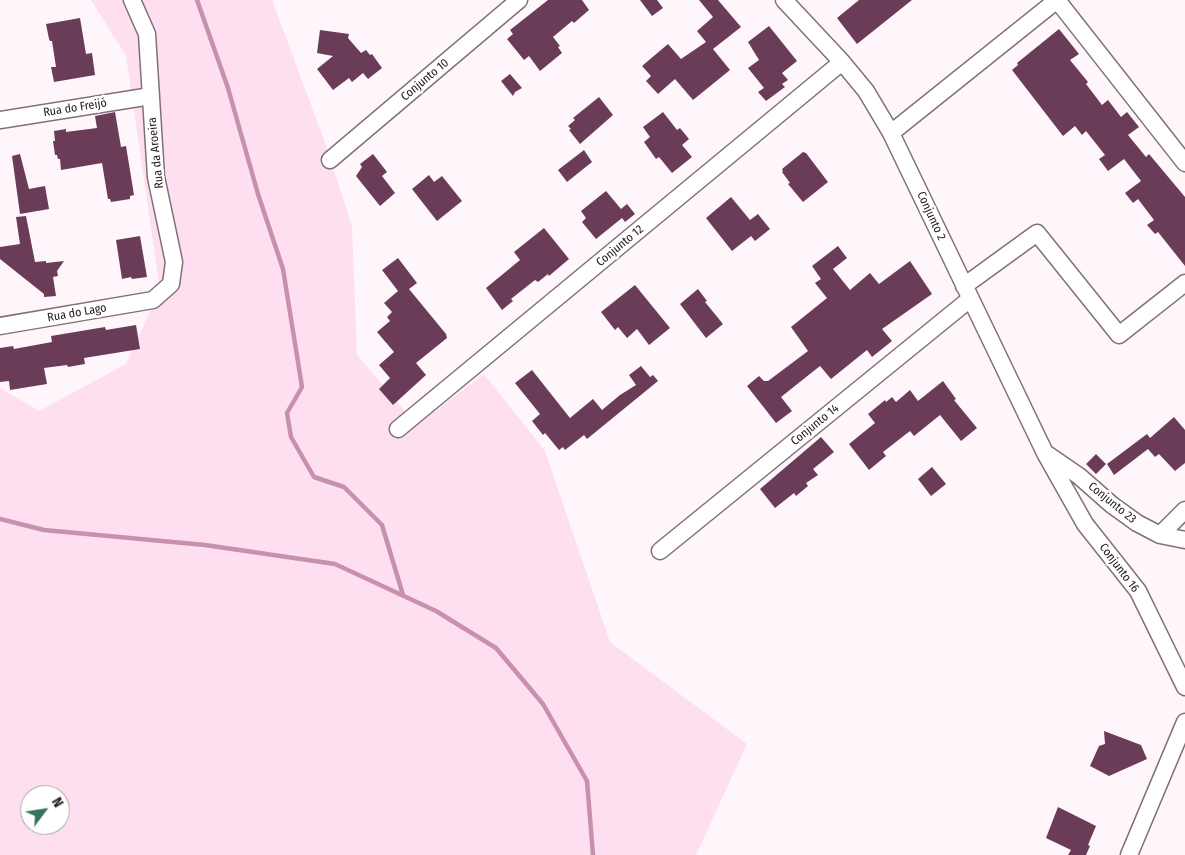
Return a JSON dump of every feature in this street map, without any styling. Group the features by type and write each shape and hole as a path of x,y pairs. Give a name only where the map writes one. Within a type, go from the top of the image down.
{"street":[{"name":"Rua da Aroeira","path":"132,0 147,34 156,177 174,262 171,284 153,300"},
{"name":"Conjunto 10","path":"330,160 519,0"},
{"name":"Conjunto 2","path":"784,0 842,62 866,91 891,133 1045,453"},
{"path":"891,133 1057,0 1185,163"},
{"name":"Conjunto 12","path":"398,429 842,62"},
{"name":"Rua do Freijó","path":"0,120 151,96"},
{"name":"Conjunto 14","path":"660,551 1037,232 1119,335 1185,283"},
{"name":"Rua do Lago","path":"0,326 153,300"},
{"name":"Conjunto 23","path":"1045,453 1060,461 1137,524 1160,535 1185,540"},
{"name":"Conjunto 16","path":"1045,453 1086,524 1138,591 1185,687"},
{"path":"1160,535 1185,510"},
{"path":"1129,855 1185,722"}],"shaded area":[{"path":"91,0 272,0 324,140 352,226 357,355 417,425 484,374 545,451 610,642 747,744 696,855 0,855 0,388 39,411 126,364 160,290 126,56"}],"building":[{"path":"548,0 582,0 589,10 553,37 560,46 558,47 562,53 540,71 529,56 524,60 507,39 513,34 510,30"},
{"path":"640,0 657,0 663,8 652,16"},
{"path":"699,0 718,0 741,27 713,49 730,70 693,100 675,79 658,94 646,81 651,76 642,66 668,44 681,59 706,42 697,31 713,17"},
{"path":"859,0 912,0 857,44 837,18"},
{"path":"80,18 86,54 92,53 95,75 54,82 51,67 56,67 52,41 49,39 46,24"},
{"path":"769,26 797,61 782,73 788,80 782,84 785,87 766,101 758,92 764,88 748,68 759,60 748,42"},
{"path":"1059,29 1079,54 1070,60 1088,82 1086,84 1102,105 1108,100 1121,117 1127,112 1139,127 1128,135 1146,157 1149,154 1185,197 1185,266 1158,232 1155,234 1147,225 1154,220 1138,199 1133,203 1125,193 1141,181 1124,159 1108,171 1099,159 1105,155 1086,131 1082,135 1075,126 1063,136 1012,70 1018,65 1017,63"},
{"path":"320,30 349,34 348,38 361,53 366,50 370,55 372,54 382,68 368,79 363,73 352,82 349,78 333,90 317,69 333,56 317,53"},
{"path":"510,74 522,88 515,92 513,96 501,81"},
{"path":"599,97 613,115 580,144 568,126 575,120 573,118"},
{"path":"115,112 121,147 126,146 134,195 130,196 130,199 111,202 108,199 102,163 61,170 60,159 55,155 53,141 55,141 54,131 66,129 66,132 97,128 95,116"},
{"path":"663,112 677,130 680,128 689,139 682,145 692,157 672,173 659,157 656,159 644,142 650,137 643,127"},
{"path":"584,150 592,162 567,182 558,170"},
{"path":"803,152 806,153 828,182 803,202 788,184 790,183 782,169"},
{"path":"20,154 29,189 45,186 49,209 20,214 12,156"},
{"path":"373,154 387,172 382,176 395,193 380,206 356,176 362,167 360,164"},
{"path":"429,175 434,182 442,176 462,201 437,221 412,189"},
{"path":"606,191 621,209 627,204 635,214 625,222 622,218 596,239 582,222 586,218 581,211"},
{"path":"731,197 750,220 758,214 770,229 755,241 751,236 732,251 706,218"},
{"path":"26,216 35,262 64,261 57,271 58,276 53,277 56,296 44,297 44,294 0,259 0,247 20,244 16,217"},
{"path":"544,228 569,259 549,276 548,274 538,282 535,280 511,299 513,301 502,310 486,288 520,260 514,252"},
{"path":"140,236 147,277 122,279 116,240"},
{"path":"838,246 847,258 833,269 850,290 870,273 879,284 910,261 932,294 882,329 892,341 872,357 867,350 831,379 820,366 781,397 792,411 776,423 747,386 759,376 764,381 768,381 808,351 791,327 827,298 815,283 821,279 812,266"},
{"path":"398,258 417,283 409,289 446,334 447,338 416,363 426,375 393,405 379,389 390,378 379,365 394,352 377,332 390,321 387,317 392,312 384,303 398,291 382,270"},
{"path":"635,285 670,328 649,345 637,329 627,338 618,327 615,330 601,312"},
{"path":"698,289 707,301 705,302 723,324 706,338 680,304"},
{"path":"136,325 140,349 84,358 85,364 44,368 47,384 10,390 9,381 0,382 0,348 13,346 14,349 52,342 51,336 105,327 106,330"},
{"path":"641,366 650,377 653,375 658,381 587,439 584,435 565,450 563,447 559,450 532,421 540,414 515,383 532,370 570,418 593,399 602,410 636,385 629,375"},
{"path":"943,381 956,399 954,400 977,428 961,441 940,415 914,436 910,431 883,452 886,456 869,470 849,444 875,423 868,414 885,400 886,402 892,397 896,402 910,390 918,401"},
{"path":"1174,417 1185,430 1185,463 1175,471 1159,454 1155,457 1148,449 1114,475 1107,464 1147,434 1150,438"},
{"path":"821,437 834,452 813,469 818,475 806,483 808,486 796,496 794,493 775,508 760,489"},
{"path":"1096,454 1106,464 1096,474 1086,464"},
{"path":"932,467 946,484 931,496 918,479"},
{"path":"1104,731 1141,745 1147,759 1109,776 1090,766 1099,746 1105,744"},
{"path":"1058,807 1096,826 1086,855 1068,855 1071,850 1046,838"}],"waterway":[{"path":"197,0 228,88 258,194 283,269 302,387 287,413 291,437 314,477 344,487 382,525 403,595"},
{"path":"0,519 44,530 205,545 335,564 436,611 496,648 543,704 587,781 593,855"}]}
